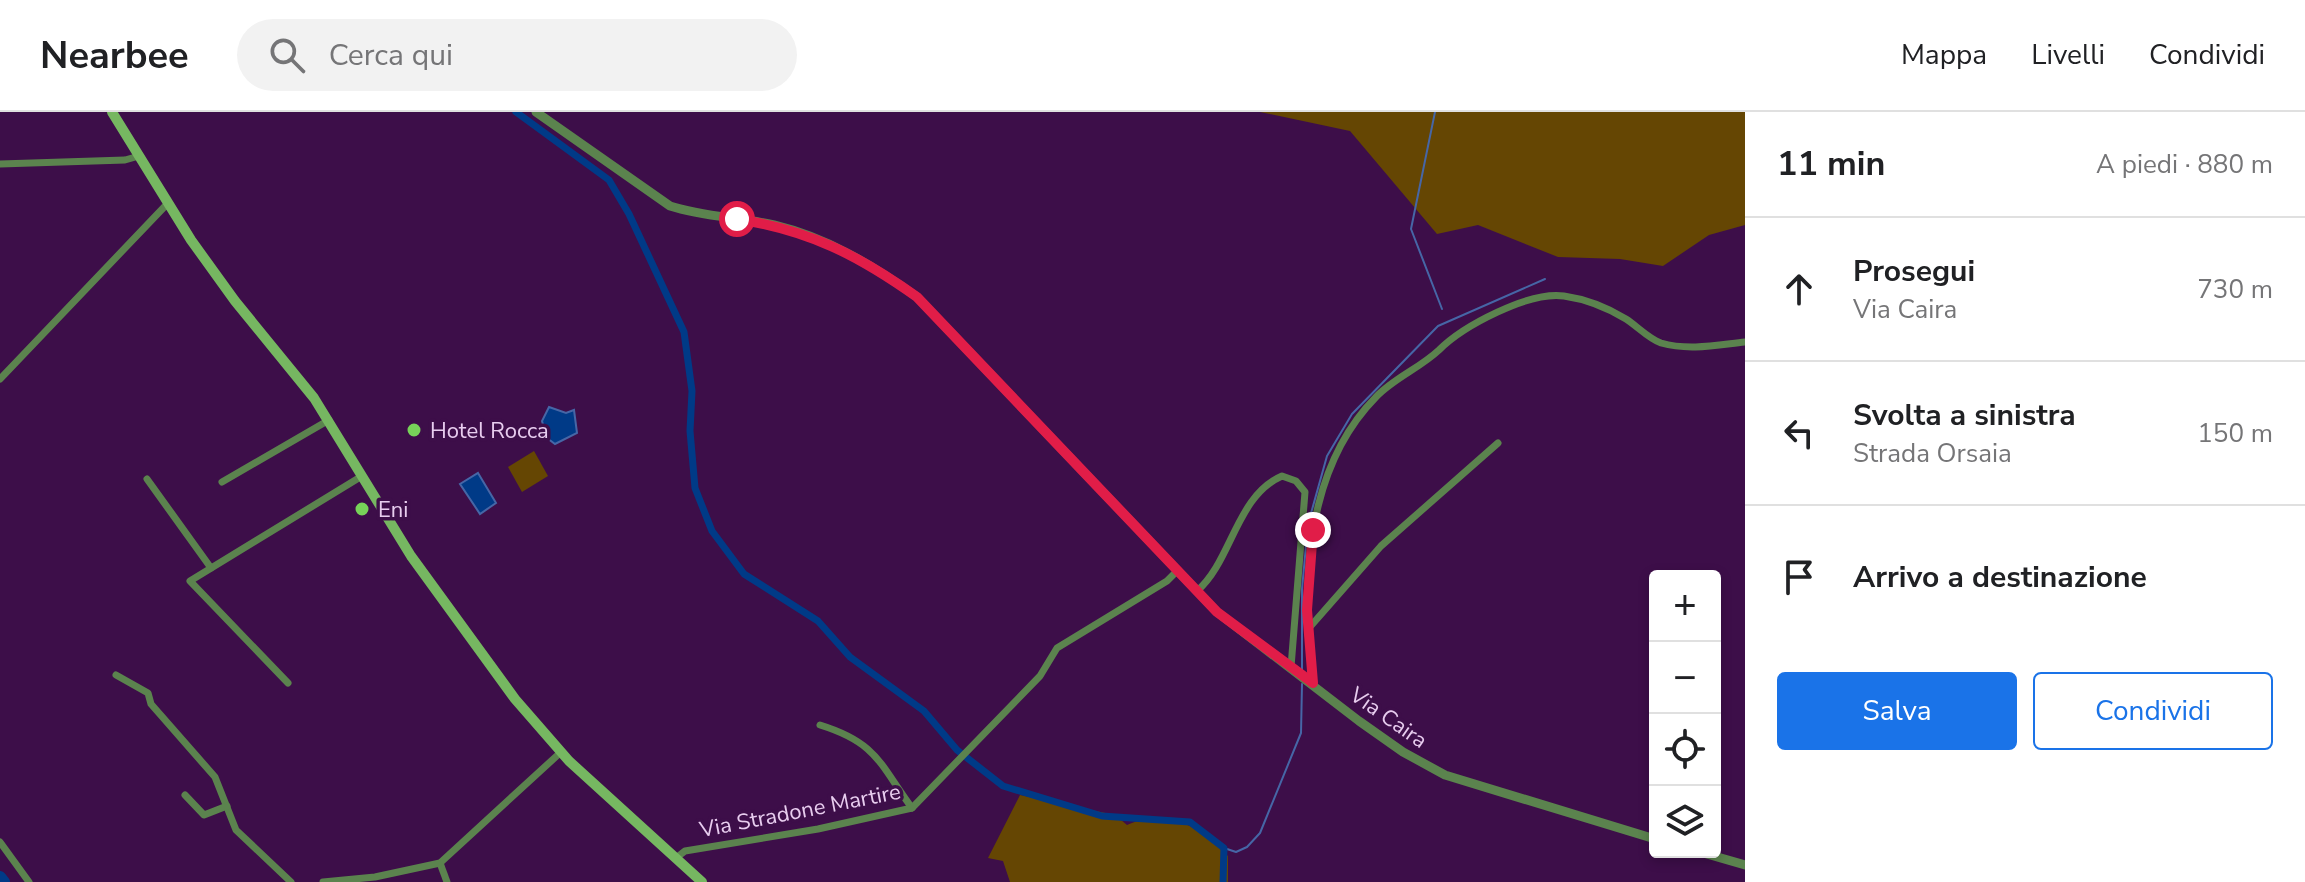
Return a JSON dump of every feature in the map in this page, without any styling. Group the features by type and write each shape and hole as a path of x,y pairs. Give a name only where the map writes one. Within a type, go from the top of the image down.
{"main road":[{"path":"112,112 168,203 235,301 329,420 424,574 515,699 561,752 702,882"}],"street":[{"name":"Via Caira","path":"536,112 670,206 693,214 773,225 825,242 868,262 905,288 1197,591 1241,632 1392,745 1445,775 1649,837"},
{"path":"0,164 125,160 139,156"},
{"path":"0,379 168,203"},
{"path":"1313,683 1308,630 1313,530 1320,493 1335,452 1375,398 1449,340 1510,307 1547,294 1599,305 1658,342 1701,348 1745,342"},
{"path":"222,482 329,420"},
{"path":"1308,630 1381,546 1498,443"},
{"path":"288,683 190,581 362,476"},
{"path":"1197,591 1239,521 1266,487 1282,476 1296,481 1305,492 1291,667"},
{"path":"147,479 211,568"},
{"name":"Via Stradone Martire","path":"676,858 685,851 818,829 912,808 1040,676 1057,648 1167,581 1177,571"},
{"path":"116,675 148,693 151,704 215,777 236,830 291,882"},
{"path":"820,725 835,730 883,761 912,808"},
{"path":"323,882 375,877 440,863 561,752"},
{"path":"185,795 204,815 227,806"},
{"path":"0,842 29,882"},
{"path":"1721,858 1745,865"},
{"path":"440,863 447,882"}],"shaded area":[{"path":"1260,112 1745,112 1745,225 1709,235 1663,266 1620,259 1558,257 1478,225 1437,234 1350,131"},
{"path":"534,451 548,476 522,492 508,467"},
{"path":"1020,795 1115,815 1127,825 1157,818 1182,822 1205,836 1228,856 1228,882 1010,882 1003,861 988,858"}],"water":[{"path":"549,407 566,413 574,410 577,433 555,444 547,438 542,421"},
{"path":"478,473 496,503 480,514 460,484"}],"waterway":[{"path":"516,112 609,180 629,214 684,332 692,391 690,431 695,488 712,531 744,574 818,621 850,657 924,711 957,750 1003,786 1102,816 1190,822 1224,848 1223,882"},
{"path":"1435,112 1411,229 1442,309"},
{"path":"1302,673 1302,589 1308,524 1327,456 1352,414 1438,326 1545,279"},
{"path":"1224,848 1236,852 1247,847 1260,833 1301,733 1302,684"},
{"path":"0,877 4,882"}],"place":[{"name":"Hotel Rocca","path":"414,430"},
{"name":"Eni","path":"362,509"}],"route":[{"path":"737,219 773,225 825,242 868,262 917,297 1147,542 1217,612 1313,683 1307,610 1313,530"}]}
